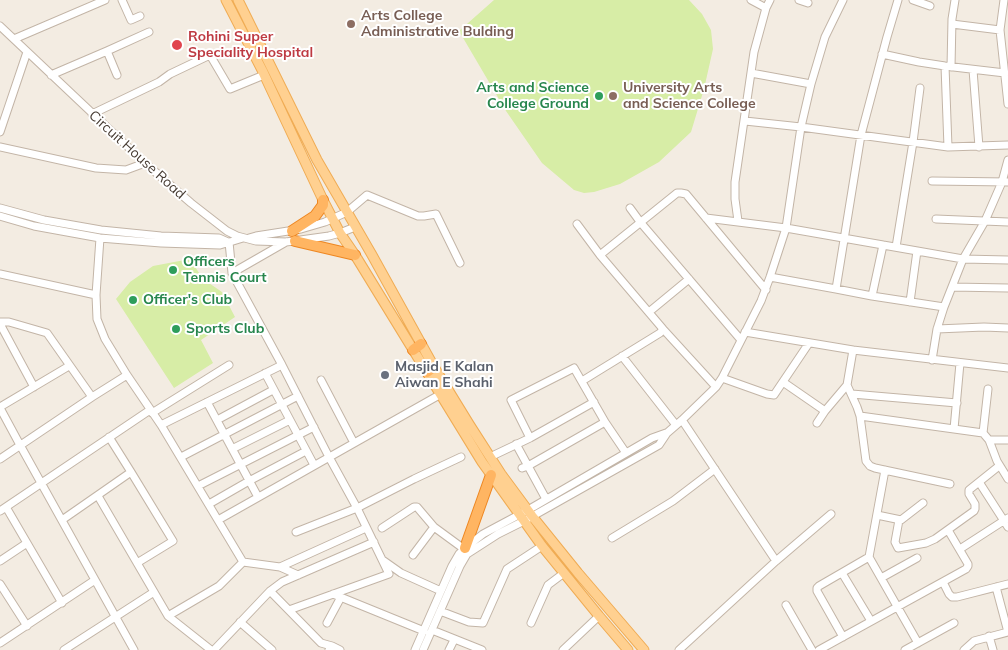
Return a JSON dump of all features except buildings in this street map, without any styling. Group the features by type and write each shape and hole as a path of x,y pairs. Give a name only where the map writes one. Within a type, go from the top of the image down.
{"highway":[{"path":"291,238 315,216 323,205 323,200"},
{"path":"291,238 355,255"},
{"path":"464,548 491,475"}],"main road":[{"path":"226,0 340,233 501,474 542,546 628,650"},
{"path":"238,0 317,160 372,255 417,347"},
{"path":"430,369 441,394 491,475 644,650"}],"street":[{"path":"14,39 105,0"},
{"path":"122,0 131,20 140,16"},
{"path":"751,0 766,8"},
{"path":"738,221 734,190 751,72 754,52 770,0"},
{"path":"799,0 808,3"},
{"path":"415,650 441,591 459,554 464,548 483,534 525,515 659,445 667,433 716,387 722,378 766,290 786,228 801,127 811,84 825,37 843,0"},
{"path":"836,289 861,135 898,0"},
{"path":"913,0 930,6"},
{"path":"948,147 948,66 955,0"},
{"path":"1004,0 1000,30 1008,104"},
{"path":"952,24 1000,30"},
{"name":"Circuit House Road","path":"0,26 145,163 227,231 256,241 291,238"},
{"path":"51,75 149,32"},
{"path":"0,132 2,118 27,52"},
{"path":"107,52 117,75"},
{"path":"882,54 919,62 1005,73"},
{"path":"92,114 210,55 230,89 264,75"},
{"path":"973,70 979,147"},
{"path":"751,72 811,84"},
{"path":"896,247 920,88"},
{"path":"744,121 948,147 1008,146"},
{"path":"0,147 96,168 126,170 145,163"},
{"path":"932,360 937,329 944,307 963,259 1005,182 1008,160"},
{"path":"932,181 1005,182"},
{"path":"600,255 677,193 686,194 766,290"},
{"path":"232,273 291,238 347,212 367,195 418,216 436,214 460,264"},
{"path":"0,208 44,220 101,230 161,236 220,238 228,242"},
{"path":"630,208 741,340"},
{"path":"0,216 34,226 100,238 210,245 220,245 256,236 291,238 340,233 355,227"},
{"path":"706,218 786,228 963,259 1008,260"},
{"path":"936,219 1008,222"},
{"path":"577,224 600,255 663,329 716,387"},
{"path":"100,238 96,295 97,319 105,339 161,424 243,562"},
{"path":"228,242 232,273 282,365 328,457 357,508 389,574 289,610"},
{"path":"872,296 883,245"},
{"path":"910,302 917,251"},
{"path":"0,274 96,295"},
{"path":"770,277 944,307"},
{"path":"649,312 688,279"},
{"path":"952,287 1008,288"},
{"path":"34,387 0,323 9,322 46,333 92,397"},
{"path":"937,329 1008,328"},
{"path":"582,381 660,333 663,329"},
{"path":"745,332 853,350 1008,368"},
{"path":"722,378 774,395 809,342"},
{"path":"817,423 847,385 853,350"},
{"path":"622,356 679,422 715,469 776,561"},
{"path":"954,428 960,363"},
{"path":"62,603 27,543 3,509 108,437 229,365"},
{"path":"161,424 282,365"},
{"path":"69,366 0,407 134,650"},
{"path":"530,438 511,400 574,368 605,422 626,453"},
{"path":"265,373 314,465"},
{"path":"0,459 127,375"},
{"path":"321,380 354,443"},
{"path":"783,382 825,411"},
{"path":"847,385 858,407 866,461 870,466 950,484"},
{"path":"983,433 988,389"},
{"path":"217,420 273,390"},
{"path":"218,520 441,394"},
{"path":"852,394 957,403"},
{"path":"181,457 298,396"},
{"path":"207,402 258,497"},
{"path":"490,457 530,438 594,402"},
{"path":"860,416 983,433 989,440 999,466 1008,479"},
{"path":"232,449 290,420"},
{"path":"525,467 605,422"},
{"path":"198,486 314,427"},
{"path":"425,650 440,611 467,554 546,499 652,438 667,433"},
{"path":"108,437 173,540 137,563"},
{"path":"989,440 1008,440"},
{"path":"516,444 525,467 546,499"},
{"path":"209,504 249,480 306,451"},
{"path":"296,532 357,508 461,457"},
{"path":"899,520 896,542 898,548 930,541 974,511 975,504 968,493 969,490 999,466"},
{"path":"612,538 673,501 715,469"},
{"path":"885,470 869,557 918,643"},
{"path":"62,520 131,472"},
{"path":"960,549 1007,522 979,482"},
{"path":"98,496 168,616 212,650 270,591 282,582 374,542"},
{"path":"877,515 899,520 903,519 923,503"},
{"path":"382,528 415,506 419,508 434,527 464,548"},
{"path":"679,650 776,561 831,514"},
{"path":"413,555 434,527"},
{"path":"280,567 366,528"},
{"path":"819,650 967,568 968,564 948,530"},
{"path":"0,561 27,543"},
{"path":"440,611 469,622 483,623 507,569 542,546"},
{"path":"843,637 817,588 869,557"},
{"path":"881,578 916,558"},
{"path":"383,561 401,574 441,591"},
{"path":"243,562 280,567 298,575"},
{"path":"168,616 219,586 243,562"},
{"path":"842,573 871,622"},
{"path":"531,623 548,585 564,574"},
{"path":"0,644 95,580"},
{"path":"942,582 952,597 1008,584"},
{"path":"0,584 27,626"},
{"path":"964,650 974,641 1008,632 996,587"},
{"path":"270,591 321,643 330,648 340,650"},
{"path":"64,650 154,592"},
{"path":"333,594 424,631"},
{"path":"327,622 341,597"},
{"path":"786,605 812,650"},
{"path":"567,649 598,616"},
{"path":"240,622 272,650"},
{"path":"905,650 954,623"},
{"path":"432,630 482,650"},
{"path":"989,636 993,650"},
{"path":"449,650 453,642"}],"green space":[{"name":"Arts and Science College Ground","path":"494,0 689,0 702,14 711,30 713,49 704,89 691,132 659,162 620,184 594,192 584,193 574,190 542,163 506,111 459,31"},
{"name":"Sports Club","path":"190,259 203,279 222,292 235,317 201,340 213,363 174,388 116,299 130,282 153,266"}],"place":[{"name":"Arts College Administrative Bulding","path":"351,24"},
{"name":"Rohini Super Speciality Hospital","path":"177,45"},
{"name":"Arts and Science College Ground","path":"599,96"},
{"name":"University Arts and Science College","path":"613,96"},
{"name":"Officers Tennis Court","path":"173,270"},
{"name":"Officer's Club","path":"133,300"},
{"name":"Sports Club","path":"176,329"},
{"name":"Masjid E Kalan Aiwan E Shahi","path":"385,375"}]}
